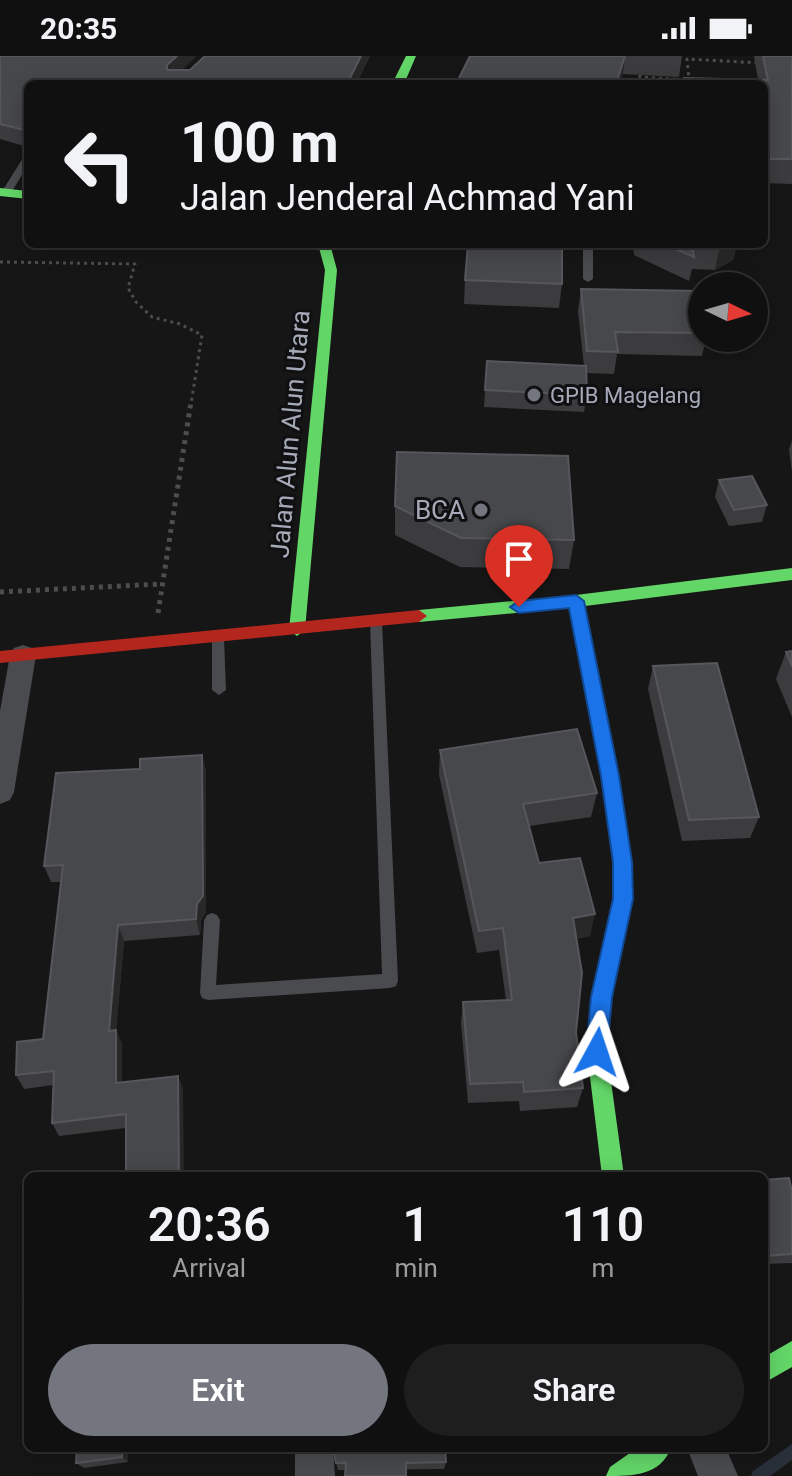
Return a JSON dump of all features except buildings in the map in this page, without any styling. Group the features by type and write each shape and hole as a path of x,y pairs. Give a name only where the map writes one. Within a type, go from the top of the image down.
{"street":[{"path":"399,80 406,57"},
{"path":"3,192 24,195"},
{"name":"Jalan Alun Alun Utara","path":"297,630 331,270 325,248"},
{"path":"0,792 12,656 576,601 792,574"},
{"path":"576,601 610,776 623,862 623,899 602,997 597,1052 612,1172"},
{"path":"768,1368 792,1353"},
{"path":"314,1452 315,1476"},
{"path":"619,1476 653,1452"}],"lane":[{"path":"3,192 24,163"},
{"path":"588,248 588,279"},
{"path":"212,920 208,993 390,981 376,622"},
{"path":"218,638 219,690"}],"path":[{"path":"639,58 640,77 689,80 687,59 765,63"},
{"path":"0,262 135,264 128,288 136,306 152,318 194,329 202,335 154,643"},
{"path":"0,592 161,584"}],"waterway":[{"path":"758,1476 792,1451"}],"traffic: fast":[{"path":"400,80 411,56"},
{"path":"0,192 24,195"},
{"path":"297,630 331,270 325,248"},
{"path":"419,616 576,601 792,574"},
{"path":"576,601 610,776 623,862 623,899 602,997 597,1052 612,1172"},
{"path":"768,1368 792,1353"},
{"path":"619,1476 653,1452"}],"traffic: jam":[{"path":"0,657 419,616"}],"place":[{"name":"GPIB Magelang","path":"534,395"},
{"name":"BCA","path":"481,510"}],"route":[{"path":"519,607 576,601 610,776 623,862 623,899 602,997 597,1052"}]}
